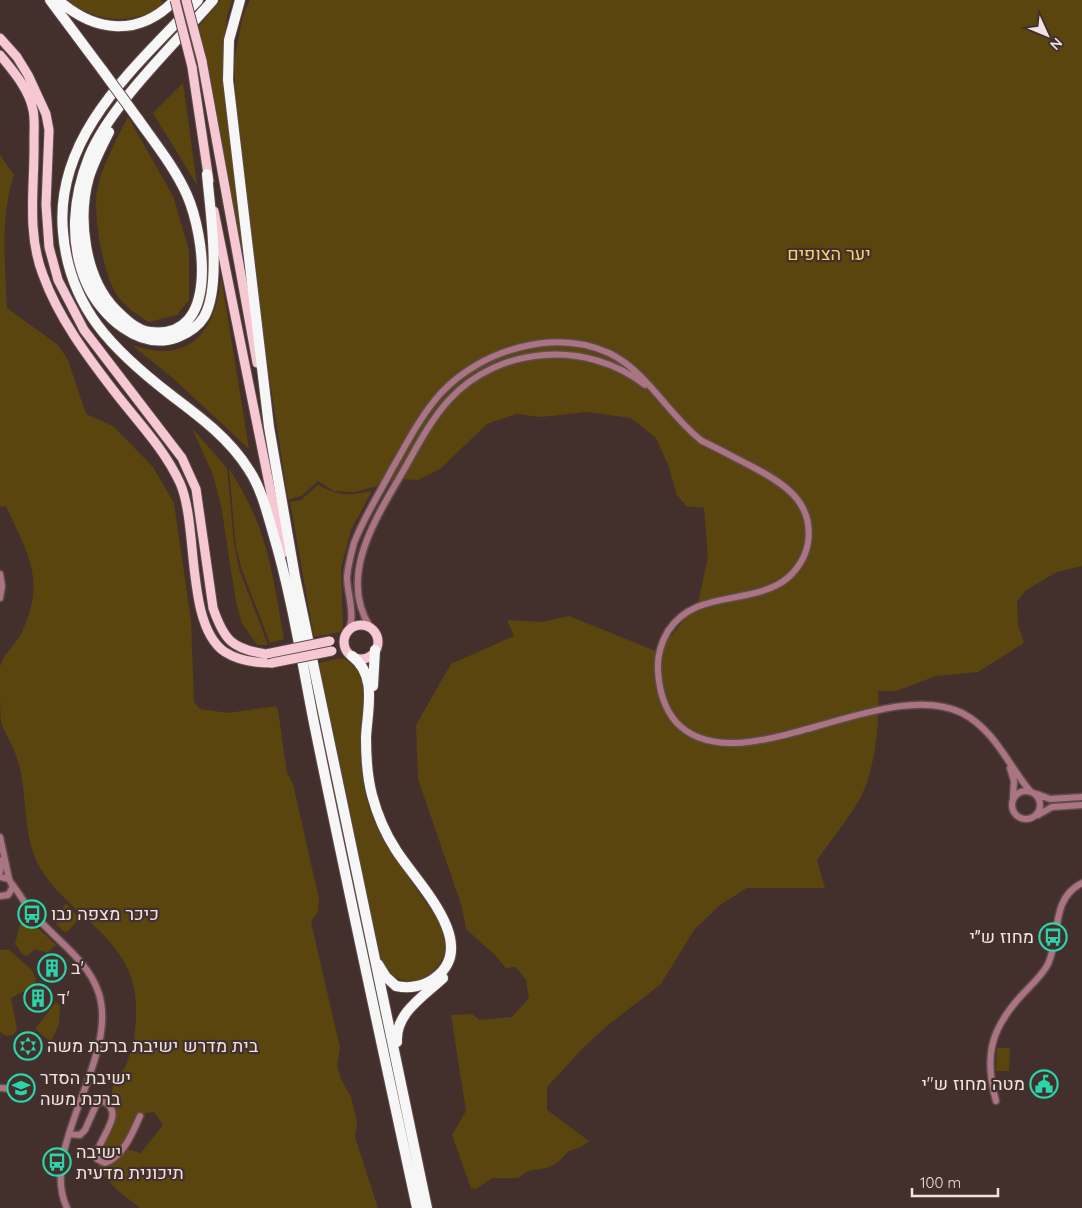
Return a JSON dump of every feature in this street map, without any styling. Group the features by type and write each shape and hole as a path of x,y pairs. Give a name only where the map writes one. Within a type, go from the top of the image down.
{"highway":[{"path":"50,0 138,119 177,175 188,197 196,223 201,264 200,298 193,315 180,326 158,332 136,327 105,298 97,286 88,253 86,199 89,176 122,105"},
{"path":"58,0 91,22 120,27 154,18 175,0"},
{"path":"198,0 123,82 101,108 84,134 62,199 63,233 76,287 96,325 111,344 216,431 249,470 262,497 288,582 355,923 417,1208"},
{"path":"207,174 213,275 209,307 199,324 182,335 164,340 141,338 113,320 91,293 82,269 75,231 77,199 95,142 122,105 213,0"},
{"path":"240,0 229,40 228,80 269,427 295,577 427,1208"},
{"path":"367,719 372,693 375,650"},
{"path":"350,654 360,662 367,675 369,699 367,767 372,795 388,836 450,933 452,943 449,960 436,977 413,987 402,987 391,982 378,964 365,916"},
{"path":"399,1068 396,1033 398,1026 408,1010 447,975 455,962 458,949 458,937 452,922 416,879"}],"main road":[{"path":"175,0 192,67 207,174 273,497 288,582"},
{"path":"186,0 202,61 269,427"},
{"path":"0,38 17,57 28,75 46,114 49,130 46,204 49,247 58,280 84,330 182,458 196,489 213,608 219,626 229,639 241,649 266,654 330,641 346,634 355,626 370,627 378,640 375,650 368,657 332,651 272,663 244,661 224,651 213,639 204,623 199,602 186,503 180,484 149,433 114,390 79,341 54,301 42,274 34,239 34,110 17,77 0,55"},
{"path":"346,634 344,644 350,654"}],"street":[{"path":"346,634 351,626 348,591 349,563 365,517 416,428 440,394 457,378 482,362 502,353 537,345 567,344 593,348 619,359 641,376 690,432 702,441 784,485 801,502 809,528 805,554 797,569 785,581 761,591 699,606 683,615 670,628 659,654 658,678 664,702 676,722 703,740 735,744 889,708 915,705 939,706 971,718 991,735 1040,802 1037,816"},
{"path":"370,627 362,614 358,590 359,565 364,546 374,522 424,433 448,401 463,386 499,365 525,357 554,354 603,361 633,376 659,397"},
{"path":"0,574 2,586 0,598"},
{"path":"1005,755 1014,781 1012,808 1017,817 1028,820 1052,807 1082,804"},
{"path":"1013,800 1019,793 1033,792 1050,799 1082,797"},
{"path":"0,837 2,854 12,890 3,896"},
{"path":"0,872 2,854"},
{"path":"0,877 11,882 32,912 88,971 100,996 102,1019 99,1043 60,1172 62,1193 68,1208"},
{"path":"996,1101 990,1067 994,1034 1012,1007 1045,970 1052,954 1060,906 1068,893 1082,883"},
{"path":"3,896 25,902"},
{"path":"0,1088 14,1089 28,1084"},
{"path":"70,1134 80,1135 84,1132 97,1103 103,1101 108,1104 111,1112 111,1123 96,1152 98,1159 105,1163 112,1159 127,1143 140,1116"}],"green space":[{"path":"65,0 161,0 163,4 151,12 139,16 114,19 89,13"},
{"path":"221,0 232,0 227,15 224,58 252,313 199,26"},
{"name":"יער הצופים","path":"250,0 1082,0 1082,566 1057,572 1026,590 1017,601 1018,625 1024,643 978,672 936,676 896,691 878,691 877,732 869,776 859,800 817,860 825,888 747,888 720,905 694,930 661,984 608,1025 583,1048 547,1087 547,1110 589,1141 581,1147 569,1151 557,1163 547,1168 528,1171 518,1178 492,1178 476,1189 471,1188 452,1135 466,1111 451,1015 472,1014 480,1020 512,1017 529,998 526,980 516,967 506,968 495,955 466,929 462,907 418,779 416,725 451,664 514,636 507,620 542,622 569,616 658,652 698,603 708,557 704,508 686,506 677,495 668,465 656,438 631,418 587,412 541,417 516,414 487,424 440,469 418,480 401,479 355,492 334,491 318,481 301,496 288,500 262,329 236,104 234,62 243,15"},
{"path":"183,83 197,185 153,113"},
{"path":"128,117 173,196 189,250 189,300 177,315 149,322 124,303 112,286 103,259 96,215 99,181 110,153"},
{"path":"0,155 14,175 7,207 4,241 7,308 58,345 68,360 86,414 113,426 153,467 174,503 191,621 194,702 200,709 228,713 276,706 278,710 287,773 293,784 319,899 318,911 311,922 340,1048 337,1065 341,1079 351,1097 357,1122 355,1137 378,1208 140,1208 117,1190 98,1168 100,1153 116,1116 112,1088 115,1080 126,1065 134,1039 136,1021 135,994 129,971 118,952 54,887 41,869 32,849 19,764 1,722 0,669 5,656 21,634 29,615 33,598 32,568 6,506 0,507","holes":["154,1112 163,1125 141,1153 127,1149 146,1113"]},
{"path":"221,276 249,449 175,380 132,345 152,350 170,351 185,347 197,339 214,313"},
{"path":"192,428 227,468 234,543 239,569 268,645 257,645 242,623 236,602 221,505 213,475"},
{"path":"229,469 252,511 267,551 272,572 284,639 270,643 242,570 236,547"},
{"path":"318,485 344,494 372,491 351,530 341,568 343,628 340,632 314,637 290,502 301,500"},
{"path":"341,658 356,668 363,685 361,759 364,788 373,818 387,845 439,921 445,936 445,950 440,962 432,972 420,979 408,981 396,978 386,968 378,950 319,663"},
{"path":"66,904 80,918 66,933 56,924 63,917 58,912"},
{"path":"28,919 56,945 47,953 35,949 27,956 22,954 15,943 20,925"},
{"path":"0,950 9,950 32,970 36,980 33,986 11,998 17,1029 13,1035 6,1036 0,1032"},
{"path":"56,1002 60,1006 59,1024 51,1042 35,1029"},
{"path":"997,1048 1010,1048 1009,1071 996,1071"}],"place":[{"name":"כיכר מצפה נבו","path":"32,914"},
{"name":"מחוז ש״י","path":"1053,937"},
{"name":"ב'","path":"52,968"},
{"name":"ד'","path":"38,998"},
{"name":"בית מדרש ישיבת ברכת משה","path":"28,1046"},
{"name":"מטה מחוז ש\"י","path":"1044,1084"},
{"name":"ישיבת הסדר ברכת משה","path":"21,1088"},
{"name":"ישיבה תיכונית מדעית","path":"57,1162"}]}
